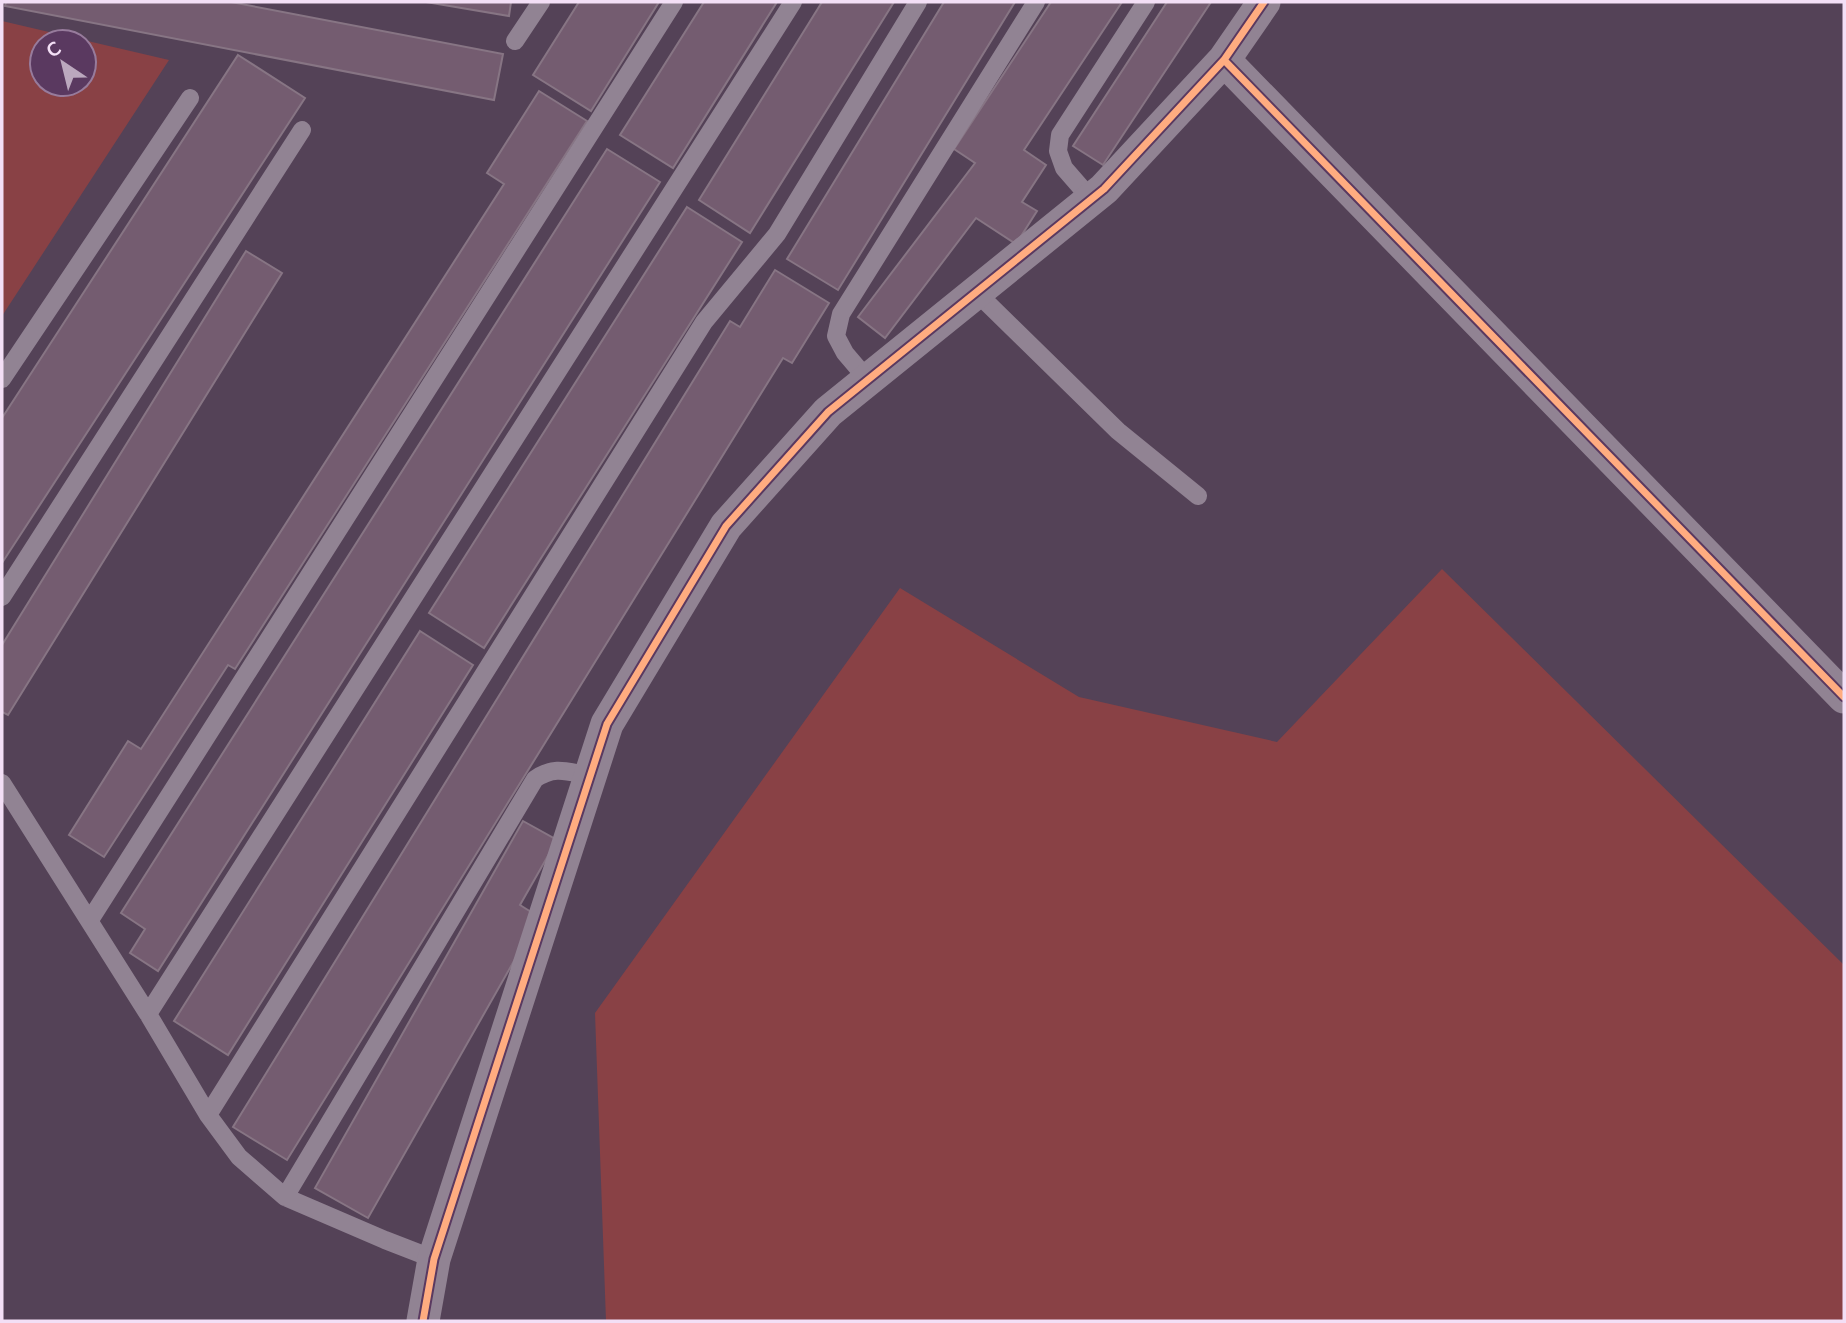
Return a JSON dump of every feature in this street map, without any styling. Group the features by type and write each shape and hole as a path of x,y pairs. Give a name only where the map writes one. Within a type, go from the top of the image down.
{"street":[{"path":"423,1321 434,1259 607,724 726,526 828,412 1104,189 1224,60 1264,2"},
{"path":"1224,60 1844,697"}],"lane":[{"path":"515,41 541,2"},
{"path":"90,920 674,2"},
{"path":"148,1014 793,2"},
{"path":"208,1115 704,322 777,234 918,2"},
{"path":"868,380 845,353 836,336 841,314 1036,2"},
{"path":"1091,199 1064,168 1058,151 1060,135 1146,2"},
{"path":"2,379 190,98"},
{"path":"2,597 302,130"},
{"path":"976,292 1118,431 1198,496"},
{"path":"285,1196 535,779 546,772 559,770 591,776"},
{"path":"2,783 90,920 208,1115 239,1157 285,1196 434,1259"}],"shaded area":[{"path":"2,21 32,28 28,28 28,98 98,98 98,43 169,60 2,316"},
{"path":"1442,569 1844,965 1844,1321 606,1321 595,1013 900,588 1079,697 1277,742"}],"building":[{"path":"6,2 231,2 503,54 494,100 5,6"},
{"path":"426,2 511,2 509,16"},
{"path":"579,2 659,2 591,111 533,75"},
{"path":"704,2 777,2 673,168 620,135"},
{"path":"822,2 894,2 750,233 699,200"},
{"path":"944,2 1015,2 838,290 787,259"},
{"path":"1051,2 1122,2 1024,150 1046,165 1022,202 1037,211 1016,244 976,218 885,338 858,317 975,163 954,149"},
{"path":"1167,2 1211,2 1103,165 1073,146"},
{"path":"238,55 305,98 2,563 2,418"},
{"path":"539,91 587,121 235,669 228,665 104,857 69,835 128,741 141,749 504,184 487,173"},
{"path":"607,149 660,182 158,971 130,953 145,929 121,913"},
{"path":"687,207 742,242 484,648 429,613"},
{"path":"246,251 282,273 8,715 2,712 2,645"},
{"path":"775,270 829,303 792,363 783,358 287,1160 233,1127 730,321 740,327"},
{"path":"420,631 473,665 228,1055 174,1021"},
{"path":"523,821 557,840 520,905 539,917 368,1218 315,1188"}],"cycle path":[{"path":"423,1321 434,1259 607,724 726,526 828,412 1104,189 1224,60 1264,2"},
{"path":"1224,60 1844,697"}]}
